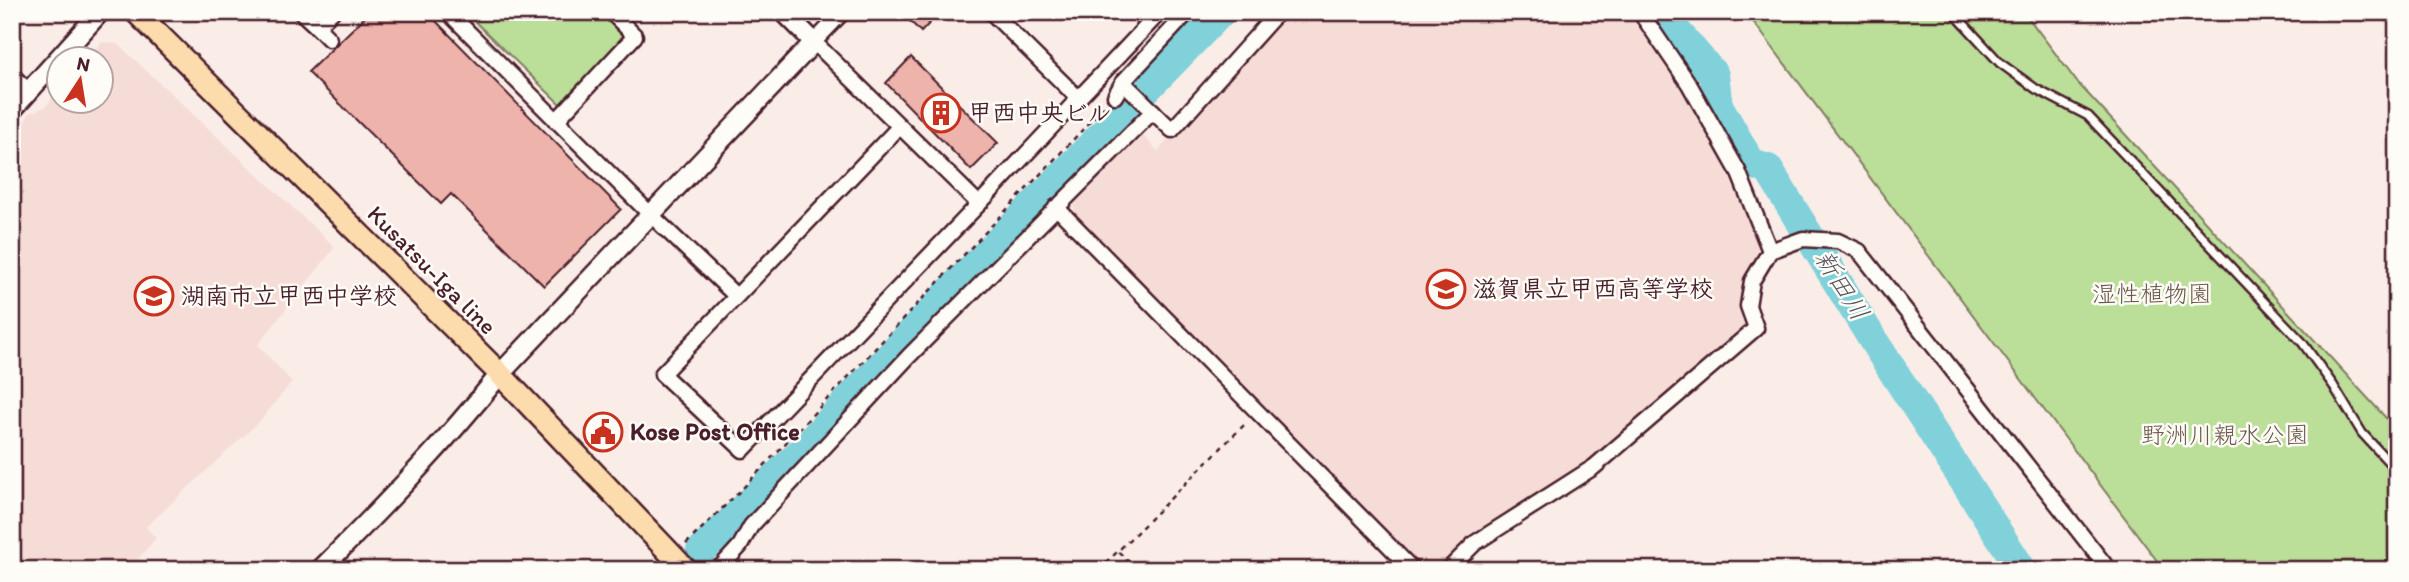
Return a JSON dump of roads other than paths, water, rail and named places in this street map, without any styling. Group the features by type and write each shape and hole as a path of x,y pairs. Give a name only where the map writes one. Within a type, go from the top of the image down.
{"main road":[{"name":"Kusatsu-Iga line","path":"136,12 500,374 680,563"}],"street":[{"path":"12,110 100,12"},
{"path":"301,12 329,39"},
{"path":"317,27 332,12"},
{"path":"448,12 735,295"},
{"path":"556,121 635,36 611,12"},
{"path":"784,12 979,204"},
{"path":"320,570 463,420 500,374 843,12"},
{"path":"899,127 662,374 743,450 1160,12"},
{"path":"1115,96 1188,12"},
{"path":"1126,84 1172,130 1278,12"},
{"path":"1640,12 1689,84 1738,171 1770,251"},
{"path":"995,13 1079,99"},
{"path":"12,75 28,91"},
{"path":"718,570 740,546 751,526 909,356 1150,108"},
{"path":"1056,207 1413,570"},
{"path":"1448,570 1475,543 1594,467 1756,328 1748,306 1752,281 1770,251 1802,239 1838,241 1860,251 2109,570"}],"lane":[{"path":"1952,12 2000,63 2036,89 2088,116 2302,342 2333,385 2361,433 2397,471"}],"waterway":[{"path":"701,551 796,457 961,280 1221,12"},
{"name":"新田川","path":"1660,12 1714,75 1718,105 1751,164 1768,169 1878,348 2022,570"}],"place":[{"name":"甲西中央ビル","path":"941,113"},
{"name":"滋賀県立甲西高等学校","path":"1446,289"},
{"name":"湖南市立甲西中学校","path":"154,296"},
{"name":"Kose Post Office","path":"603,432"}],"park label":[{"name":"湿性植物園","path":"2152,294"},
{"name":"野洲川親水公園","path":"2225,435"}]}
